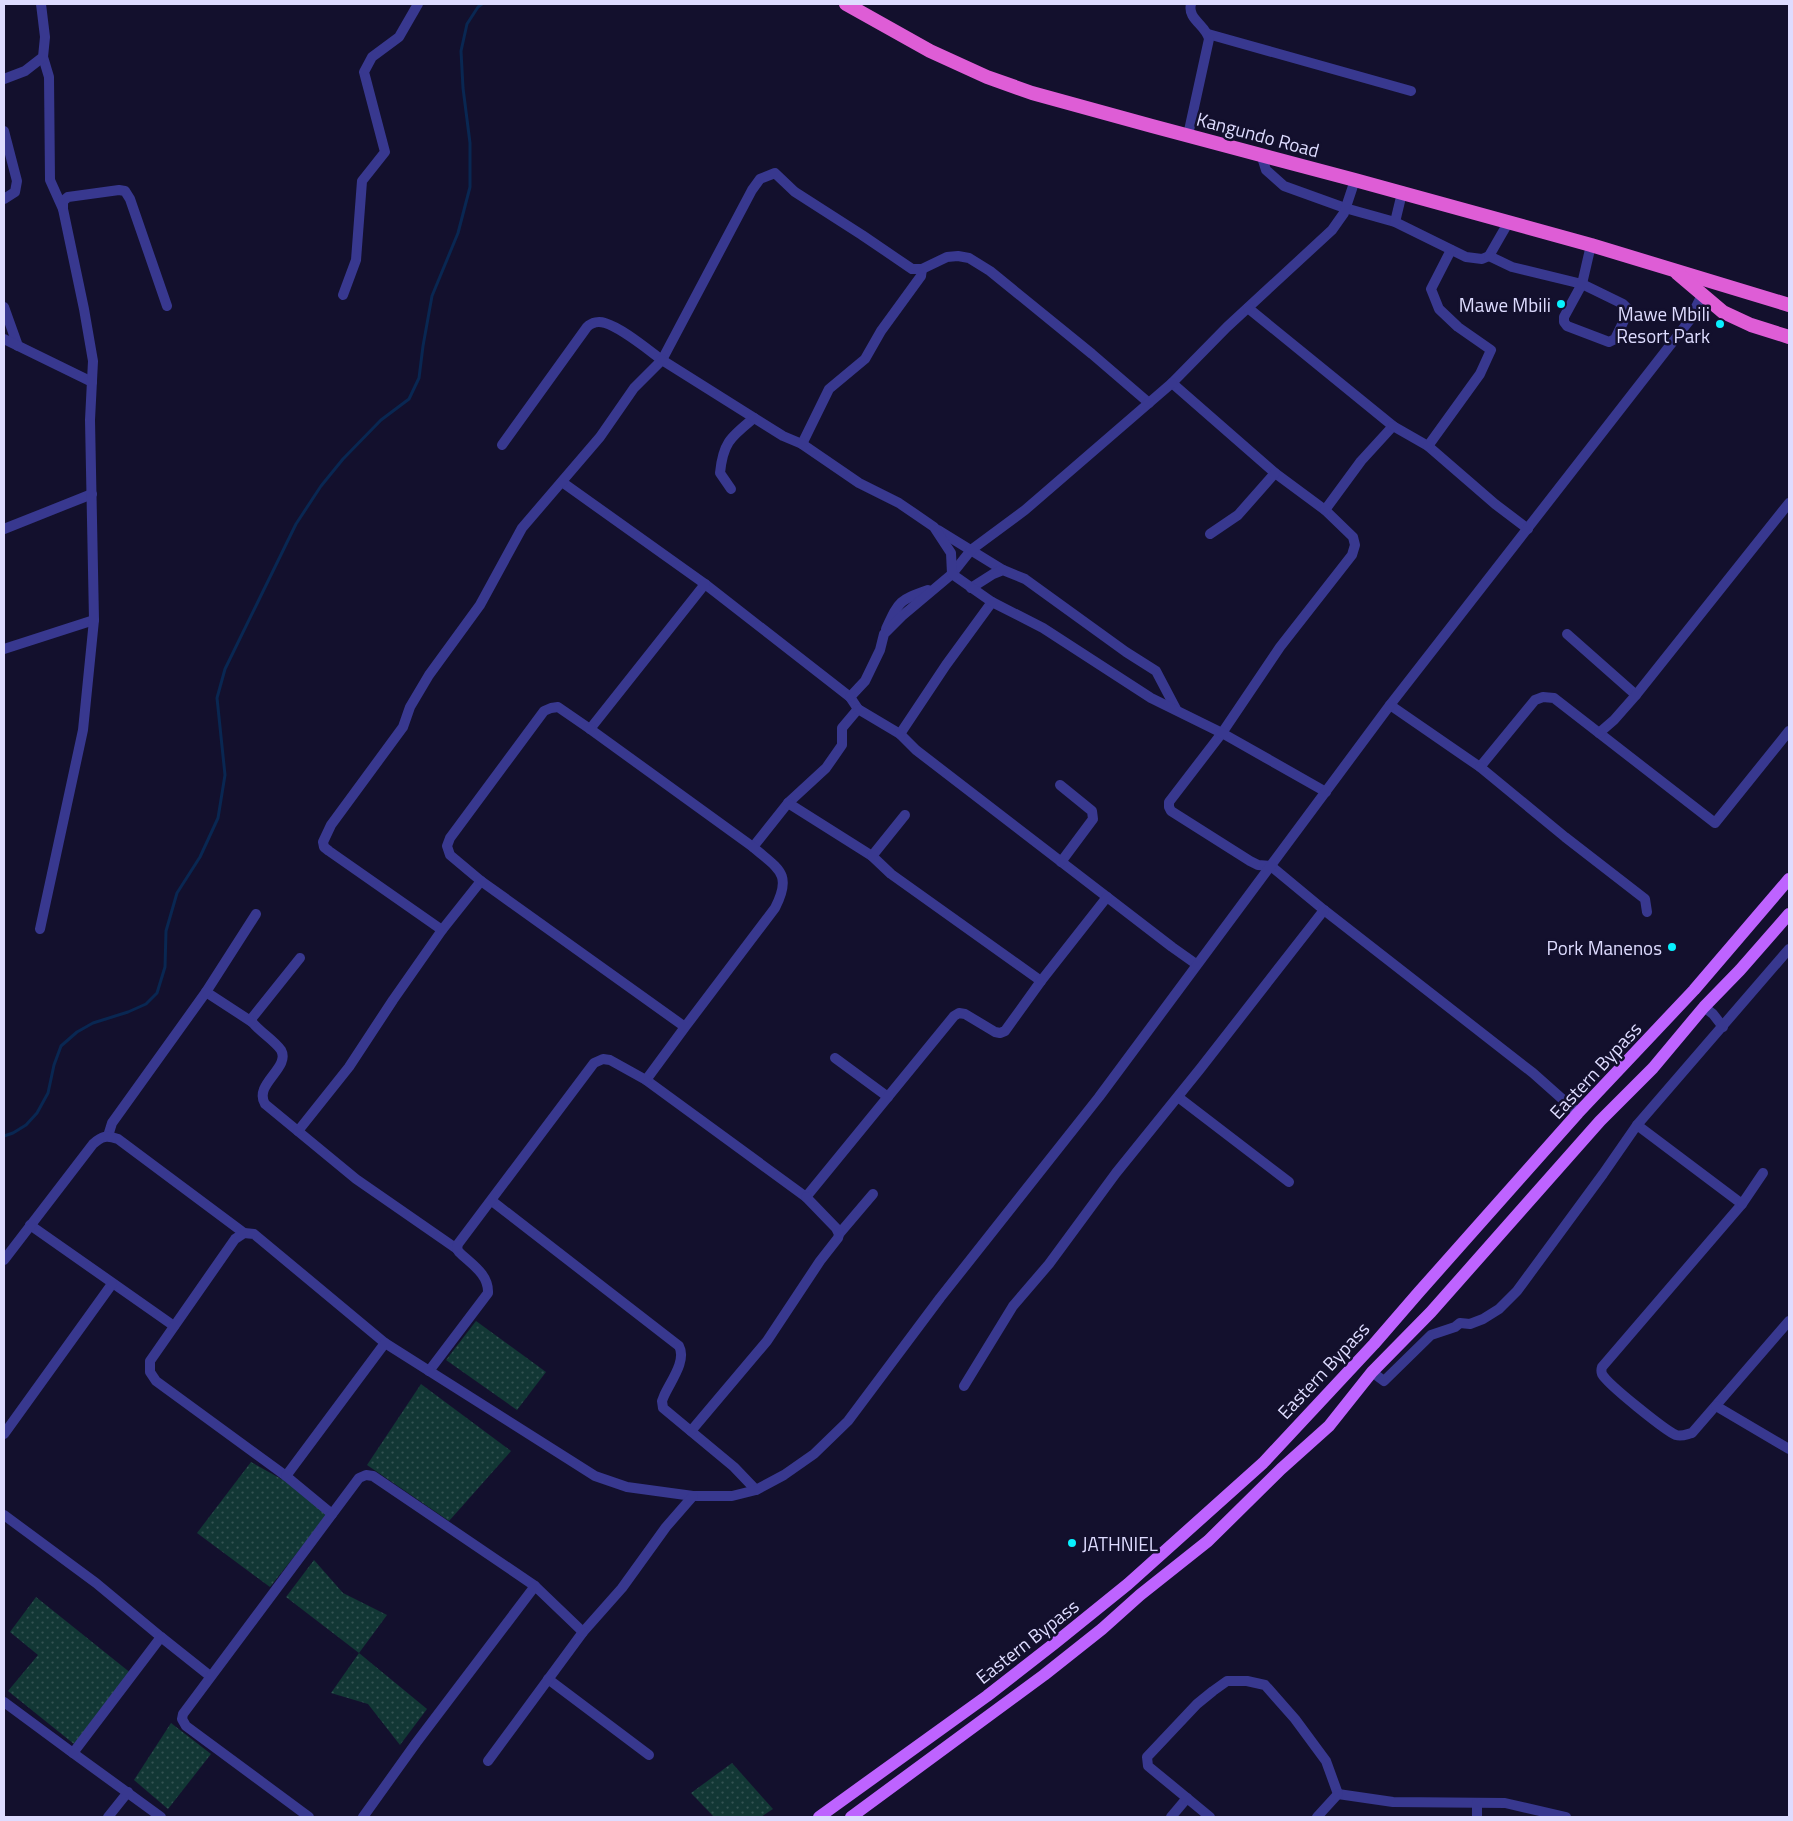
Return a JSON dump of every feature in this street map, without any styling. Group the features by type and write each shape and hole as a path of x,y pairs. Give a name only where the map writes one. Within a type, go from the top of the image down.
{"highway":[{"name":"Kangundo Road","path":"846,4 930,51 986,77 1032,93 1591,245 1789,305"},
{"name":"Kangundo Road","path":"1673,269 1723,312 1751,325 1789,337"}],"main road":[{"name":"Eastern Bypass","path":"819,1817 987,1696 1062,1637 1128,1584 1256,1469 1374,1344 1578,1113 1694,990 1789,879"},
{"name":"Eastern Bypass","path":"851,1817 1102,1630 1140,1595 1208,1541 1328,1426 1372,1372 1431,1312 1600,1121 1653,1068 1704,1007 1740,970 1789,914"},
{"path":"1557,1139 1573,1152"}],"street":[{"path":"42,4 46,37 43,57 50,76 50,180 63,209"},
{"path":"343,295 356,260 362,182 385,152 364,72 372,57 399,37 418,4"},
{"path":"1191,4 1190,12 1192,16 1208,34 1411,91"},
{"path":"1188,135 1208,44 1208,34"},
{"path":"4,79 25,71 43,57"},
{"path":"4,131 17,181 15,192 4,199"},
{"path":"1261,154 1266,170 1284,186 1346,208 1395,222 1466,257 1482,259 1489,256 1508,223"},
{"path":"442,930 329,851 324,847 323,842 331,825 403,727 410,707 429,675 480,605 522,528 600,437 634,388 662,360 752,190 760,179 775,173 795,192 912,269 922,269 947,257 969,258 990,271 1149,403"},
{"path":"850,697 865,681 880,650 884,634 952,574 971,550 1025,510 1149,403 1332,230 1346,208 1355,180"},
{"path":"40,929 82,730 94,620 90,420 93,361 63,201 68,197 119,190 125,191 130,199 166,306"},
{"path":"1395,222 1402,193"},
{"path":"1489,256 1512,266 1582,284 1627,307 1629,310 1615,339 1609,342 1567,326 1564,322 1564,318 1582,284 1591,245"},
{"path":"1428,446 1480,374 1491,350 1458,327 1439,309 1431,288 1451,250"},
{"path":"802,444 829,389 865,359 881,331 920,276 922,269"},
{"path":"4,1260 93,1144 101,1137 108,1136 118,1139 244,1233 254,1234 385,1343 595,1476 627,1486 693,1496 732,1496 756,1490 784,1475 814,1454 848,1421 940,1298 1099,1097 1390,705 1689,321 1702,295"},
{"path":"4,308 18,346"},
{"path":"1248,308 1393,426 1428,446 1495,504 1528,529"},
{"path":"502,445 587,327 593,322 605,323 783,436 802,444 859,482 900,504 1003,570 1025,579 1126,652 1156,671 1176,709"},
{"path":"4,339 92,382"},
{"path":"1172,382 1275,473 1325,510 1353,537 1355,546 1352,555 1280,647 1222,733 1169,802 1171,811 1250,861 1258,865 1271,866 1324,910 1533,1073 1578,1113"},
{"path":"731,489 720,473 721,455 728,441 754,418"},
{"path":"1325,510 1361,461 1393,426"},
{"path":"1210,534 1238,515 1275,473"},
{"path":"562,482 705,584 850,697 858,709 900,734 916,750 1196,964"},
{"path":"4,530 92,494"},
{"path":"1599,733 1614,720 1636,694 1789,503"},
{"path":"934,527 951,552 952,574"},
{"path":"971,588 1003,570"},
{"path":"952,574 992,602 1043,628 1151,698 1222,733 1326,792"},
{"path":"590,729 705,584"},
{"path":"900,734 946,665 992,602"},
{"path":"4,649 94,620"},
{"path":"1567,634 1636,694"},
{"path":"1480,767 1535,700 1543,697 1554,698 1715,823 1789,732"},
{"path":"1390,705 1480,767 1645,899 1647,912"},
{"path":"646,1080 775,908 782,895 784,879 778,869 753,847 590,729 558,707 544,711 450,838 447,846 450,855 482,882 685,1027"},
{"path":"753,847 788,803 826,768 842,745 842,728 858,709"},
{"path":"1060,785 1092,811 1093,819 1061,862"},
{"path":"788,803 872,856 891,874 1041,981"},
{"path":"872,856 904,816"},
{"path":"298,1131 349,1068 393,1000 442,930 482,882"},
{"path":"806,1197 954,1016 959,1013 965,1014 1000,1033 1004,1030 1107,897"},
{"path":"964,1386 1013,1306 1049,1264 1116,1173 1324,910"},
{"path":"108,1136 112,1123 206,992 256,914"},
{"path":"1372,1372 1384,1381 1431,1335 1460,1324 1470,1324 1483,1319 1499,1309 1517,1291 1637,1125 1789,949"},
{"path":"252,1022 252,1018 300,958"},
{"path":"206,992 252,1022 280,1049 283,1056 281,1063 263,1090 261,1098 264,1104 356,1179 457,1249 489,1283 488,1293 429,1370"},
{"path":"1704,1007 1713,1014 1723,1027"},
{"path":"835,1058 888,1097"},
{"path":"457,1249 458,1244 594,1063 603,1059 610,1060 646,1080 806,1197 836,1228 838,1234"},
{"path":"1178,1097 1289,1182"},
{"path":"1637,1125 1742,1204"},
{"path":"1763,1172 1742,1204 1608,1359 1601,1372 1618,1391 1677,1435 1692,1433 1789,1322"},
{"path":"691,1431 767,1341 820,1261 838,1238 838,1234 873,1194"},
{"path":"492,1201 679,1346 682,1351 682,1358 662,1401 663,1408 734,1467 756,1490"},
{"path":"30,1225 174,1326"},
{"path":"244,1233 235,1239 150,1361 150,1372 156,1381 286,1476 332,1514"},
{"path":"4,1434 112,1284"},
{"path":"286,1476 385,1343"},
{"path":"1716,1406 1789,1449"},
{"path":"309,1817 186,1726 182,1719 183,1714 210,1676 360,1478 366,1475 373,1476 535,1586 583,1632"},
{"path":"488,1761 583,1632 622,1588 666,1527 693,1496"},
{"path":"4,1515 96,1583 210,1676"},
{"path":"363,1817 422,1735 535,1586"},
{"path":"73,1753 162,1637"},
{"path":"548,1680 649,1755"},
{"path":"1210,1817 1148,1766 1147,1758 1196,1704 1227,1681 1247,1681 1265,1685 1295,1719 1326,1761 1338,1794"},
{"path":"4,1702 161,1817"},
{"path":"108,1817 128,1792"},
{"path":"1338,1794 1393,1802 1505,1803 1566,1817"},
{"path":"1317,1817 1338,1794"},
{"path":"1171,1817 1187,1798"},
{"path":"1477,1803 1477,1817"}],"green space":[{"path":"476,1321 546,1372 517,1410 446,1360"},
{"path":"421,1384 511,1451 449,1521 367,1465"},
{"path":"251,1462 292,1485 327,1515 270,1587 197,1533"},
{"path":"314,1560 343,1593 387,1615 359,1653 286,1597"},
{"path":"36,1597 132,1674 74,1744 8,1691 38,1655 10,1632"},
{"path":"359,1653 427,1709 400,1745 368,1704 331,1693"},
{"path":"171,1723 211,1754 168,1809 134,1780"},
{"path":"732,1763 773,1809 761,1817 714,1817 691,1793"}],"waterway":[{"path":"4,1136 26,1125 37,1113 48,1093 54,1065 61,1046 77,1032 93,1023 146,1004 157,993 165,967 166,931 177,893 200,857 218,818 225,775 217,698 225,669 296,524 321,486 343,459 381,420 409,399 419,378 432,296 458,233 470,187 470,143 463,88 461,51 467,24 482,4"}],"place":[{"name":"Mawe Mbili","path":"1561,304"},
{"name":"Mawe Mbili Resort Park","path":"1720,324"},
{"name":"Pork Manenos","path":"1672,947"},
{"name":"JATHNIEL","path":"1072,1543"}]}
